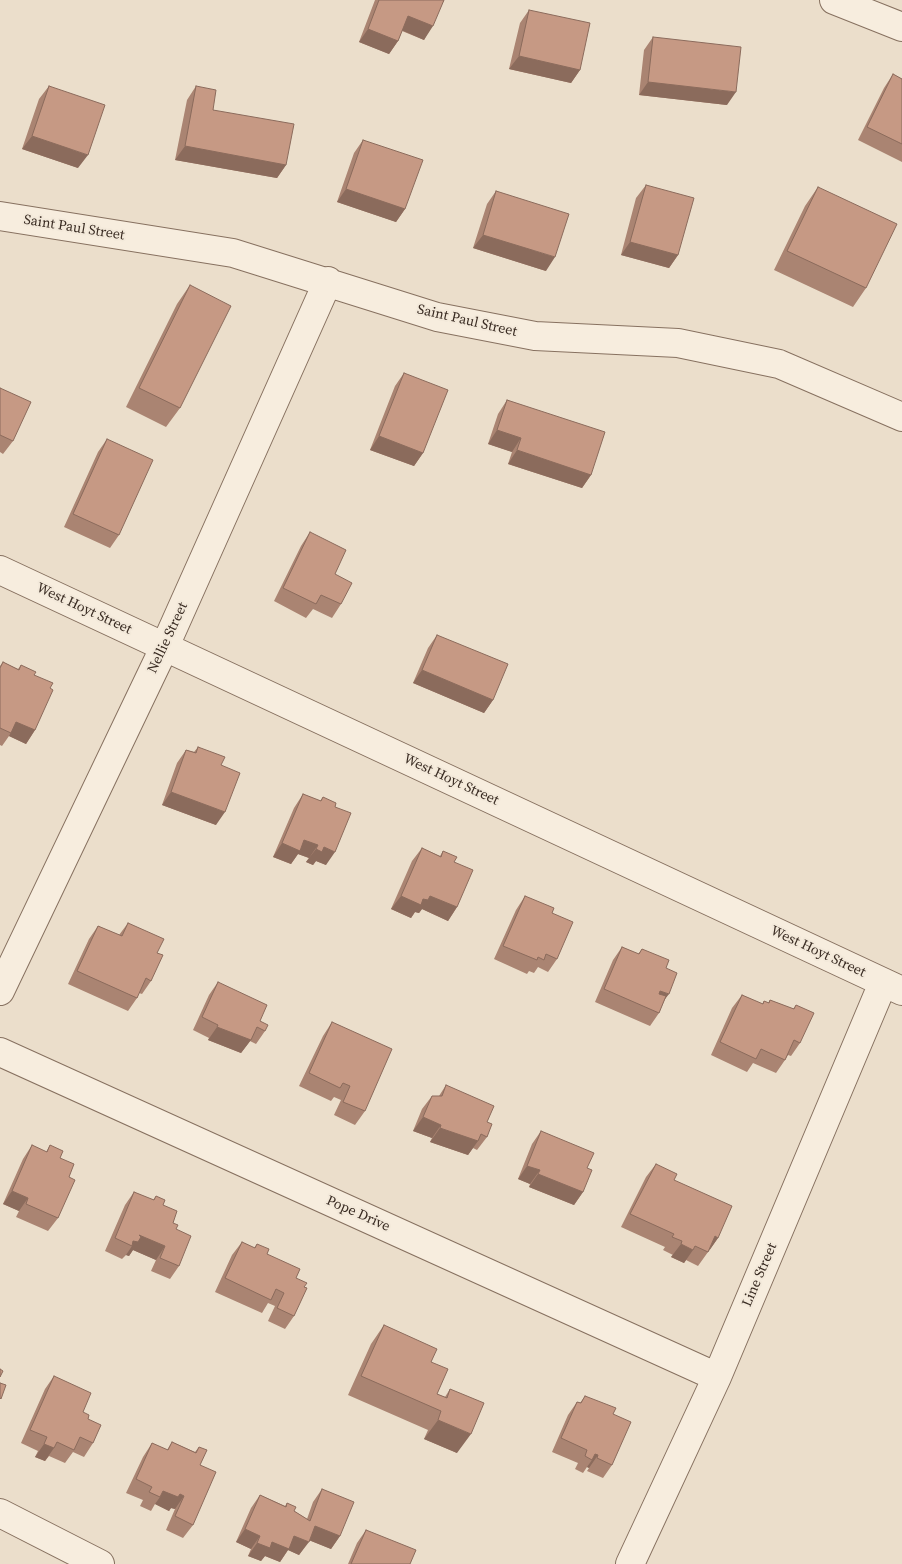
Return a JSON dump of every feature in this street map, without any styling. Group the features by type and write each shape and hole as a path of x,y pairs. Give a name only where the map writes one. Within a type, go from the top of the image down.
{"street":[{"path":"834,0 902,27"},
{"name":"Saint Paul Street","path":"0,216 233,252 328,281 437,318 526,334 678,343 779,364 902,416"},
{"name":"Nellie Street","path":"0,991 165,646 328,281"},
{"name":"West Hoyt Street","path":"0,570 893,987"},
{"name":"Line Street","path":"630,1564 717,1377 893,987"},
{"name":"Pope Drive","path":"0,1052 717,1377"},
{"path":"0,1512 100,1564"}],"building":[{"path":"379,0 444,0 433,26 408,16 398,41 368,29"},
{"path":"529,10 590,23 580,70 519,56"},
{"path":"653,37 741,47 736,92 648,82"},
{"path":"893,74 902,79 902,144 867,127"},
{"path":"49,86 105,105 88,155 32,136"},
{"path":"196,86 216,90 213,110 294,124 286,165 185,146"},
{"path":"363,140 423,160 405,209 346,189"},
{"path":"646,185 694,198 678,255 630,242"},
{"path":"818,187 897,224 866,288 787,251"},
{"path":"496,191 569,214 555,257 483,235"},
{"path":"190,285 231,306 180,408 139,388"},
{"path":"404,373 448,390 423,453 379,436"},
{"path":"0,388 31,402 13,441 0,435"},
{"path":"507,400 605,432 591,475 517,450 521,438 497,430"},
{"path":"107,439 153,460 119,535 73,514"},
{"path":"310,532 346,550 335,574 352,583 341,604 321,595 316,604 283,588"},
{"path":"437,635 508,664 493,700 422,670"},
{"path":"3,662 19,670 21,665 36,672 34,675 53,683 50,688 53,690 35,730 16,722 11,733 0,728 0,668"},
{"path":"198,747 225,757 221,765 240,773 225,812 171,792 186,750 196,753"},
{"path":"303,794 321,801 323,797 336,803 335,807 351,813 335,852 324,847 322,852 316,849 318,845 304,840 300,851 282,843"},
{"path":"422,848 441,857 443,851 457,857 454,862 473,870 457,907 430,896 428,900 423,899 421,905 401,896"},
{"path":"525,896 554,908 552,913 573,922 557,959 546,954 544,960 538,957 537,960 503,946"},
{"path":"128,923 164,939 157,953 163,955 151,981 146,978 137,998 77,971 98,926 122,936"},
{"path":"622,947 639,954 642,949 669,960 666,968 677,973 669,994 660,991 659,994 666,996 659,1013 604,989"},
{"path":"218,982 267,1005 260,1021 268,1025 265,1031 257,1027 251,1040 217,1027 218,1025 202,1017"},
{"path":"742,995 763,1004 764,1001 769,1003 770,1000 794,1009 796,1005 814,1013 800,1043 794,1040 785,1060 761,1049 756,1059 720,1042"},
{"path":"332,1022 392,1049 365,1111 343,1102 350,1086 343,1083 340,1088 309,1073"},
{"path":"446,1085 494,1106 487,1122 492,1124 487,1137 481,1134 478,1141 440,1128 441,1125 423,1117 432,1096 442,1096"},
{"path":"541,1131 594,1153 587,1168 592,1170 583,1192 538,1174 540,1170 527,1166"},
{"path":"32,1145 47,1152 50,1145 63,1151 60,1158 74,1164 69,1177 75,1180 58,1218 26,1204 28,1198 12,1191"},
{"path":"656,1164 677,1174 674,1180 732,1206 718,1238 715,1236 708,1252 695,1246 693,1250 681,1244 682,1241 672,1237 674,1234 630,1214"},
{"path":"134,1192 154,1200 156,1196 165,1200 163,1205 177,1211 173,1223 178,1225 176,1229 191,1236 179,1266 160,1258 165,1246 139,1235 141,1237 138,1242 133,1241 132,1246 115,1238"},
{"path":"242,1242 255,1248 257,1244 269,1249 267,1254 300,1269 296,1278 307,1283 304,1287 307,1288 294,1316 277,1308 284,1293 276,1289 271,1300 225,1278"},
{"path":"384,1325 437,1349 431,1362 448,1369 437,1394 447,1398 450,1389 484,1403 471,1434 438,1420 441,1411 361,1376"},
{"path":"54,1376 91,1393 83,1412 89,1415 88,1419 101,1425 93,1443 80,1437 74,1450 57,1442 54,1448 44,1444 47,1437 30,1430"},
{"path":"0,1383 6,1385 1,1399 0,1398"},
{"path":"585,1396 616,1408 613,1414 631,1422 612,1465 597,1458 598,1455 595,1454 592,1460 585,1456 587,1450 561,1438 577,1402 581,1403"},
{"path":"172,1442 196,1453 199,1447 207,1450 200,1465 216,1472 193,1525 175,1516 184,1496 180,1494 178,1497 163,1491 160,1497 149,1492 152,1487 136,1479 152,1443 168,1450"},
{"path":"322,1489 354,1502 340,1536 315,1526 309,1542 294,1536 289,1549 272,1542 270,1548 257,1543 260,1536 245,1529 260,1495 286,1507 287,1503 296,1507 294,1511 310,1521"},
{"path":"366,1530 416,1550 410,1564 351,1564"}]}
